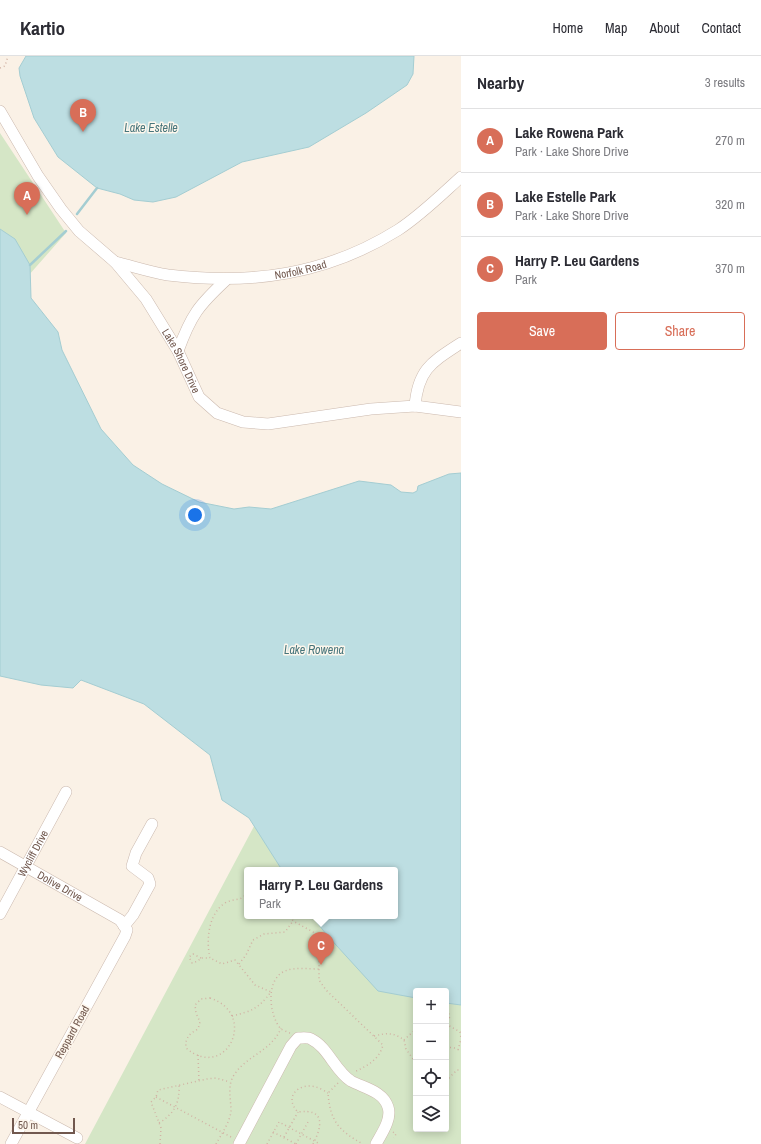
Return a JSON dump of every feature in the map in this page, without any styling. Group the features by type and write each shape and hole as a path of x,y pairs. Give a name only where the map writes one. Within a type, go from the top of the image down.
{"street":[{"name":"Lake Shore Drive","path":"0,111 38,176 61,209 79,231 115,262 146,299 178,351 199,398 217,413 243,422 268,424 371,408 415,406 461,412"},
{"name":"Norfolk Road","path":"115,262 166,275 226,280 267,278 325,264 357,252 399,229 461,177"},
{"path":"178,351 187,326 196,310 226,280"},
{"path":"415,406 416,395 421,379 432,362 461,343"},
{"name":"Wycliff Drive","path":"0,914 66,792"},
{"path":"122,923 133,915 150,884 148,878 132,866 136,853 152,824"},
{"name":"Dolive Drive","path":"0,852 122,923"},
{"name":"Reppard Road","path":"11,1144 125,936 127,930 122,923"},
{"path":"239,1143 291,1046 298,1038 310,1038 324,1051 345,1076 379,1094 385,1100 389,1108 389,1116 376,1144"},
{"path":"0,1096 77,1138"}],"path":[{"path":"0,68 5,66 8,56"},
{"path":"210,958 208,942 209,930 214,917 224,904 232,900 241,900 244,896"},
{"path":"239,964 246,955 252,940 264,934 285,932 293,921 314,933 319,938 319,980 326,990 383,1045 381,1054 369,1065 345,1076 328,1093"},
{"path":"202,958 192,963 189,957 193,954 202,958 210,958 222,964 235,960 243,972 255,984 271,992"},
{"path":"298,1038 281,1028 274,1013 271,992 273,982 278,975 286,970 319,969"},
{"path":"232,1016 251,1012 262,1004 271,992"},
{"path":"210,998 221,1002 230,1011 232,1016 234,1028 233,1042 225,1052 219,1056 211,1057 198,1055 186,1048 185,1042 190,1034 198,1029 200,1022 196,1013 195,1005 201,999 210,998"},
{"path":"448,1024 460,1032 461,1038 458,1050"},
{"path":"216,1144 223,1133 231,1112 230,1082 247,1060 268,1047 278,1038 281,1028"},
{"path":"374,1036 389,1032 404,1040 406,1049 413,1059"},
{"path":"404,1040 413,1032"},
{"path":"449,1048 461,1051"},
{"path":"198,1055 199,1080"},
{"path":"449,1078 457,1070 461,1070"},
{"path":"160,1144 162,1133 151,1102 156,1097 158,1090 199,1080 216,1078 230,1082"},
{"path":"159,1123 170,1115 176,1108 180,1095 179,1085"},
{"path":"298,1112 291,1100 294,1093 300,1089 306,1086 316,1087 328,1093"},
{"path":"328,1093 330,1109 336,1124 344,1132 363,1144"},
{"path":"156,1097 239,1143"},
{"path":"284,1137 298,1112"},
{"path":"298,1112 311,1112 319,1118 320,1129 313,1144"},
{"path":"267,1144 279,1122 320,1144"},
{"path":"273,1132 296,1144 308,1122"}],"green space":[{"path":"0,133 66,233 21,284 0,324"},
{"path":"301,738 461,824 461,1144 85,1144"}],"water":[{"name":"Lake Estelle","path":"26,56 414,56 413,74 407,85 366,113 309,147 242,162 176,197 153,202 134,200 120,194 97,188 58,157 34,118 20,76 19,68"},
{"name":"Lake Rowena","path":"0,229 15,239 30,265 31,298 58,332 62,350 101,429 133,465 162,484 199,502 234,509 249,507 271,509 359,481 391,485 401,492 413,493 417,491 418,486 449,474 461,473 461,1005 449,1003 449,988 413,988 413,997 378,991 314,919 398,919 398,867 280,867 249,818 222,800 210,755 144,704 81,680 73,688 41,685 0,676"}],"waterway":[{"path":"77,214 97,188"},
{"path":"30,265 66,231"}],"place":[{"name":"Lake Estelle Park","path":"83,132"},
{"name":"Lake Rowena Park","path":"27,215"},
{"name":"Harry P. Leu Gardens","path":"321,965"}]}
